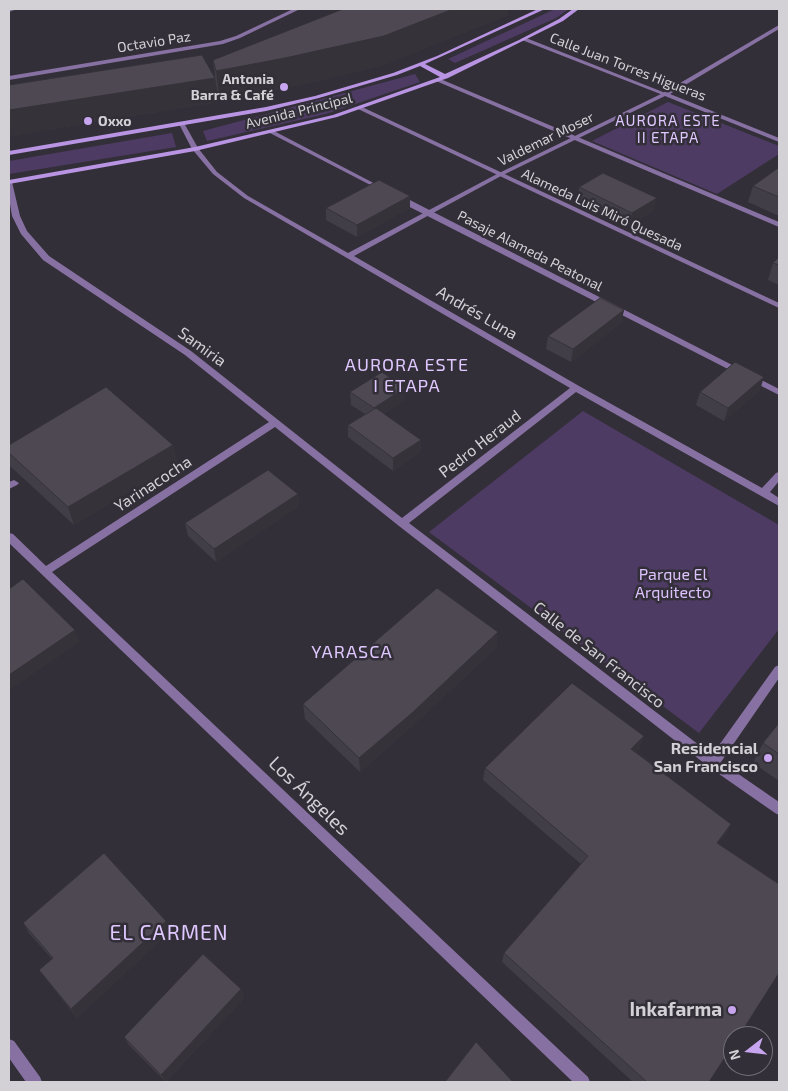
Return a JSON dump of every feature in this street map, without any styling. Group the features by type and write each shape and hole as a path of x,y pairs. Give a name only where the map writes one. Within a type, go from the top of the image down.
{"main road":[{"name":"Avenida Principal","path":"9,153 266,109 317,97 420,64 495,33 542,9"},
{"name":"Avenida Principal","path":"9,182 194,149 360,108 446,77 524,39 560,20 576,9"},
{"path":"420,64 446,77"}],"street":[{"path":"9,10 14,9"},
{"path":"286,9 295,10"},
{"name":"Octavio Paz","path":"9,78 221,43 238,38 295,10"},
{"name":"Valdemar Moser","path":"348,256 499,175 665,94 779,27"},
{"name":"Calle Juan Torres Higueras","path":"524,39 779,140"},
{"path":"438,80 779,225"},
{"name":"Alameda Luis Miró Quesada","path":"360,108 779,306"},
{"name":"Andrés Luna","path":"182,124 194,149 215,173 246,197 576,388 779,502"},
{"name":"Pasaje Alameda Peatonal","path":"270,131 779,392"},
{"name":"Samiria","path":"9,182 16,216 24,232 46,258 188,353 402,523"},
{"name":"Pedro Heraud","path":"402,523 576,388"},
{"name":"Yarinacocha","path":"46,571 276,422"},
{"path":"764,493 779,475"},
{"name":"Calle de San Francisco","path":"402,523 713,763 779,809"},
{"name":"Los Ángeles","path":"9,537 583,1082"},
{"path":"713,763 779,670"},
{"path":"9,1046 35,1082"}],"green space":[{"path":"555,9 569,9 556,18 455,63 448,59"},
{"path":"415,74 420,82 326,114 207,141 203,131"},
{"path":"668,102 779,146 779,154 717,194 592,141"},
{"path":"172,133 176,147 9,174 9,161"},
{"name":"Parque El Arquitecto","path":"583,411 779,525 779,629 699,733 429,532"}],"building":[{"path":"343,9 453,9 384,36 216,71 213,60"},
{"path":"202,55 215,78 9,110 9,85"},
{"path":"778,168 779,197 753,186"},
{"path":"603,173 657,198 632,213 579,187"},
{"path":"379,180 410,196 357,225 326,208"},
{"path":"779,257 779,265 773,263"},
{"path":"600,298 624,310 573,349 548,336"},
{"path":"735,362 764,377 728,408 700,392"},
{"path":"382,372 405,388 374,408 350,392"},
{"path":"106,387 173,445 68,507 9,453 9,445"},
{"path":"376,408 421,440 393,458 348,425"},
{"path":"268,470 298,494 214,549 185,523"},
{"path":"23,579 75,630 9,675 9,589"},
{"path":"437,588 498,632 412,713 359,758 303,704"},
{"path":"572,683 644,736 631,749 731,824 717,843 779,884 779,973 745,1026 723,1026 723,1060 709,1082 647,1082 504,953 588,856 485,768"},
{"path":"779,724 779,754 763,743"},
{"path":"104,853 166,921 71,1009 39,970 53,958 23,923"},
{"path":"203,954 241,989 161,1075 124,1037"},
{"path":"476,1042 513,1082 445,1082"}],"place":[{"name":"Antonia Barra & Café","path":"284,87"},
{"name":"Oxxo","path":"88,121"},
{"name":"Residencial San Francisco","path":"768,758"},
{"name":"Inkafarma","path":"732,1010"}],"district":[{"name":"AURORA ESTE II ETAPA","path":"668,130"},
{"name":"AURORA ESTE I ETAPA","path":"407,375"},
{"name":"YARASCA","path":"352,652"},
{"name":"EL CARMEN","path":"169,933"}]}
